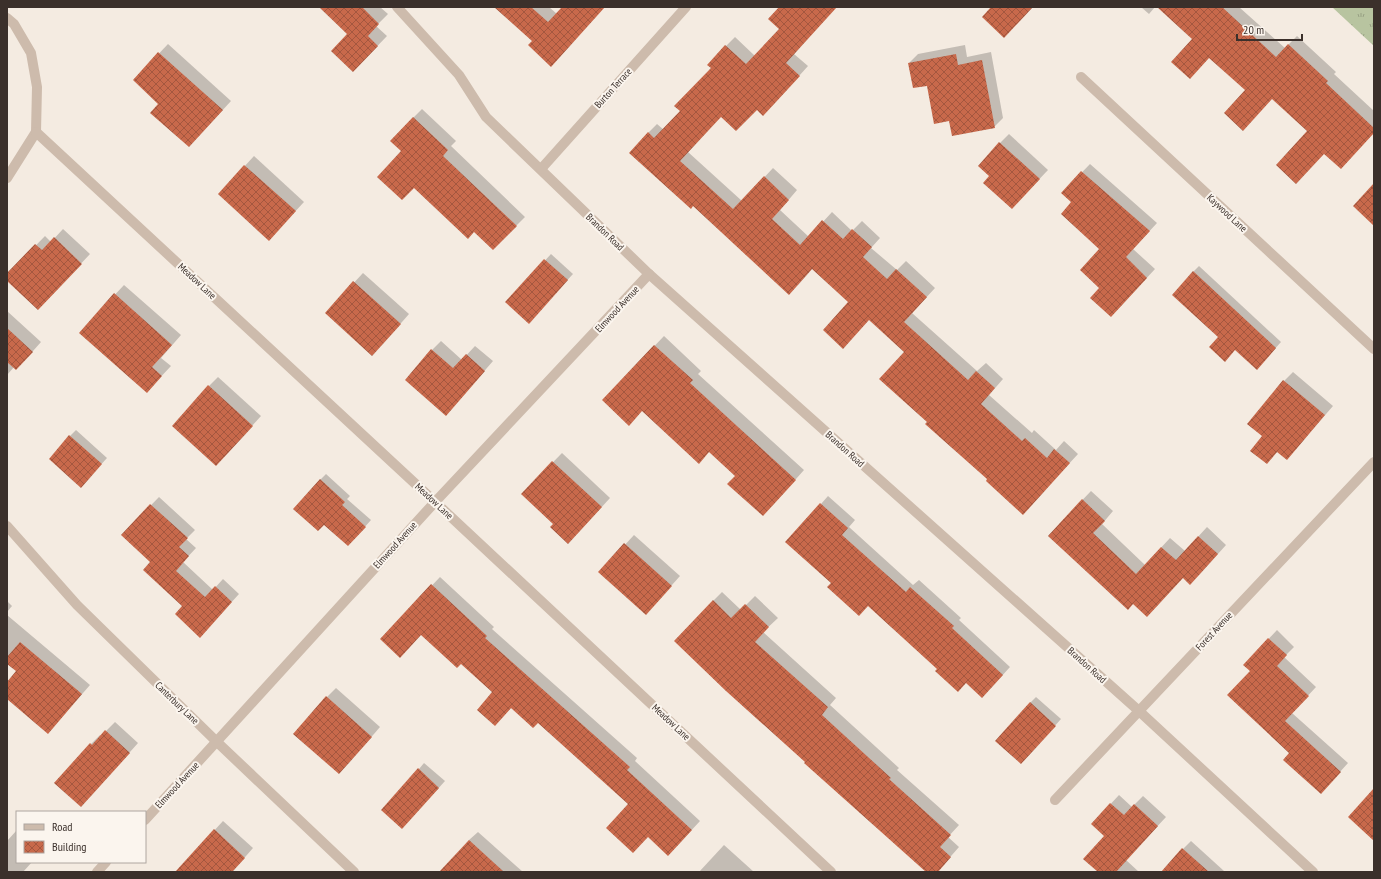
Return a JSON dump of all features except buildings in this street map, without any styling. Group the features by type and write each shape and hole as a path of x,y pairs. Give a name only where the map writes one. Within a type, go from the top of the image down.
{"street":[{"name":"Brandon Road","path":"397,7 459,75 486,117 649,274 1138,711 1313,872"},
{"name":"Burton Terrace","path":"541,170 686,7"},
{"path":"7,18 14,24 31,53 37,87 36,132 7,178"},
{"name":"Kaywood Lane","path":"1081,78 1374,348"},
{"name":"Meadow Lane","path":"36,132 831,872"},
{"name":"Elmwood Avenue","path":"146,819 435,502 649,274"},
{"name":"Forest Avenue","path":"1055,800 1374,462"},
{"name":"Canterbury Lane","path":"7,526 77,605 217,742 354,872"},
{"path":"96,872 105,863"}],"green space":[{"path":"1332,7 1374,7 1374,46"}]}
